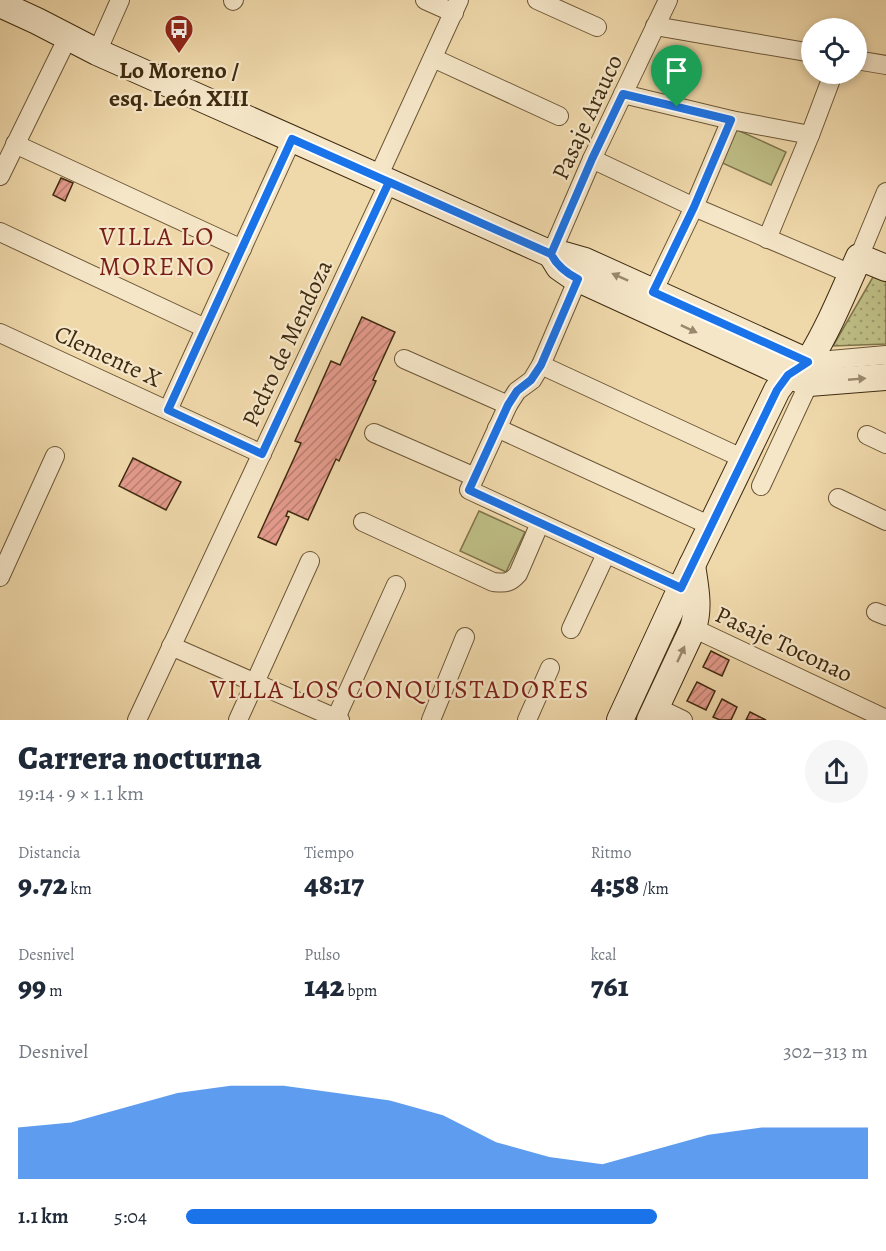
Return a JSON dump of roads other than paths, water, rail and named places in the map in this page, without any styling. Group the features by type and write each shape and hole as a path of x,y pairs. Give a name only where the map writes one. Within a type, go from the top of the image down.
{"street":[{"path":"97,52 120,0"},
{"path":"425,0 457,6"},
{"path":"537,0 597,27"},
{"name":"Pasaje Arauco","path":"551,254 592,159 668,0"},
{"path":"0,4 97,52 551,254 559,267 566,272 582,270 653,292 802,373"},
{"name":"Pedro de Mendoza","path":"136,720 262,454 457,6"},
{"path":"655,26 801,51"},
{"path":"0,176 68,37"},
{"path":"433,58 559,116"},
{"path":"867,62 886,65"},
{"path":"767,239 829,84"},
{"path":"623,94 731,120 810,135"},
{"path":"653,292 694,207 731,120"},
{"path":"168,410 292,139"},
{"path":"15,144 242,249"},
{"path":"592,159 767,239 855,265 886,268"},
{"path":"761,486 802,373 830,322 886,192"},
{"path":"0,232 205,328"},
{"path":"472,483 508,405 517,391 531,380 541,365 582,270"},
{"path":"582,270 802,373 886,376"},
{"name":"Clemente X","path":"0,333 262,454"},
{"path":"620,720 777,390 802,373 886,355"},
{"path":"404,358 508,405"},
{"path":"541,365 744,459"},
{"path":"497,428 711,526"},
{"path":"374,433 472,483 540,523 681,588"},
{"path":"867,435 886,444"},
{"path":"0,577 55,456"},
{"path":"838,498 886,521"},
{"path":"363,522 493,582 504,583 512,581 518,574 540,523"},
{"path":"571,629 606,554"},
{"path":"238,720 310,561"},
{"path":"683,720 653,714 696,619 698,603 692,565"},
{"path":"171,646 338,719 396,585"},
{"name":"Pasaje Toconao","path":"693,628 886,719"},
{"path":"431,720 465,637"},
{"path":"527,720 550,668"}],"place":[{"name":"Lo Moreno / esq. León XIII","path":"179,54"}],"district":[{"name":"VILLA LO MORENO","path":"157,251"},
{"name":"VILLA LOS CONQUISTADORES","path":"400,689"}]}
